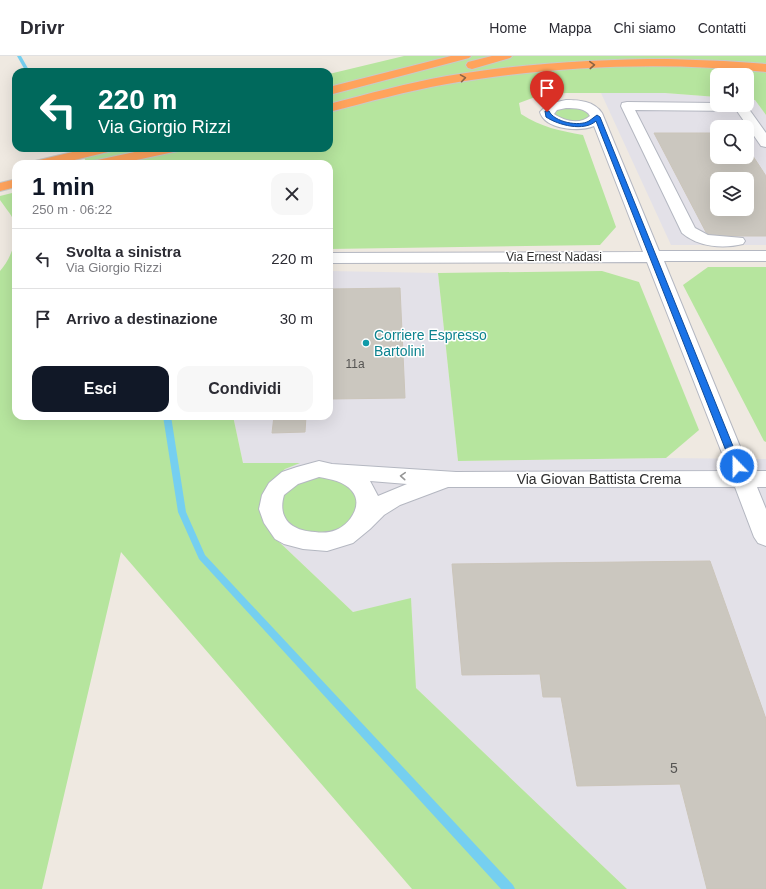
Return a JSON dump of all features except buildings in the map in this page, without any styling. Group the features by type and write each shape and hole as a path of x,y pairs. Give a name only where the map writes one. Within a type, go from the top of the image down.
{"highway":[{"path":"333,89 449,56"},
{"path":"333,89 466,56"},
{"path":"333,101 506,56"},
{"path":"333,107 396,90 446,80 485,74 561,67 597,64 669,63 766,68"},
{"path":"57,160 90,152"},
{"path":"104,160 134,152"},
{"path":"117,160 154,152"},
{"path":"0,174 12,171"},
{"path":"0,187 12,184"}],"street":[{"path":"751,241 702,240 692,235 612,125 593,110 574,104 553,107 547,112 548,116 557,122 580,125 595,131 612,125 627,106 741,106 766,143"},
{"path":"580,125 592,122 612,125"},
{"path":"612,125 652,256 766,537"},
{"name":"Via Ernest Nadasi","path":"333,258 766,256"},
{"name":"Via Giovan Battista Crema","path":"456,480 422,487 398,497 378,507 353,532 326,542 310,542 296,539 284,533 275,524 270,512 271,500 277,488 289,478 303,472 319,470 456,480 766,479"},
{"name":"Via Giovan Battista Crema","path":"335,471 350,476 362,486 368,497 368,510 362,523"}],"shaded area":[{"path":"601,93 665,93 710,96 710,112 754,112 755,100 766,115 766,245 671,245"},
{"path":"333,271 438,273 458,461 666,458 766,459 766,889 627,889 416,688 411,599 353,612 276,539 271,482 285,469 299,463 243,463 234,420 333,420"}],"green space":[{"path":"404,56 766,56 766,115 754,100 754,68 710,68 710,96 665,93 566,93 538,96 519,103 521,114 536,122 559,130 583,135 616,227 600,245 333,249 333,160 85,160 82,152 333,152 333,73"},
{"path":"566,104 594,114 581,123 555,119 550,110"},
{"path":"12,193 12,218 0,200 0,196"},
{"path":"12,251 12,420 234,420 243,463 300,463 285,469 271,482 276,539 353,612 411,598 416,688 627,889 412,889 121,552 42,889 0,889 0,271"},
{"path":"708,267 766,267 766,442 764,441 683,285"},
{"path":"602,271 639,282 699,430 666,458 458,461 438,273"},
{"path":"319,475 344,480 359,495 351,524 327,536 299,533 280,519 279,499 284,490"}],"waterway":[{"path":"19,56 26,68"},
{"path":"168,420 182,512 202,557 509,889"}],"place":[{"name":"Corriere Espresso Bartolini","path":"366,343"}],"route":[{"path":"547,112 548,116 557,122 572,125 587,124 595,120 597,117 604,138 737,466"}]}
